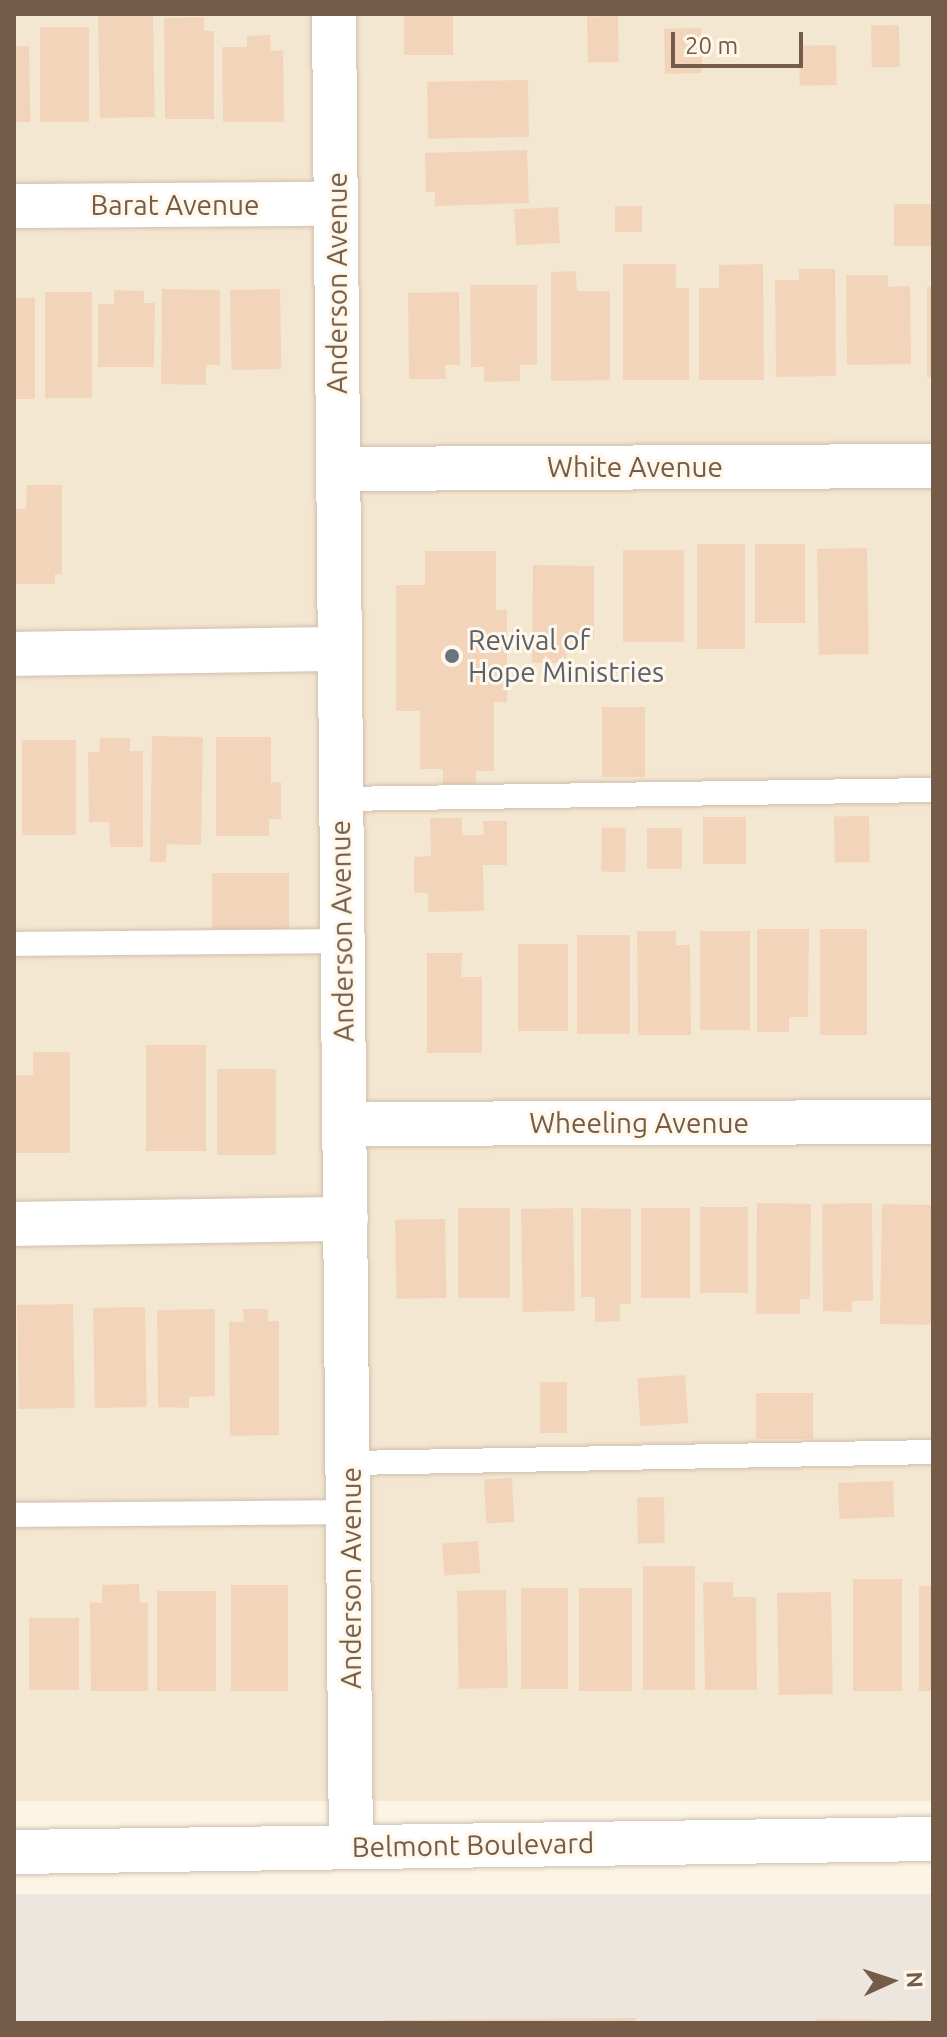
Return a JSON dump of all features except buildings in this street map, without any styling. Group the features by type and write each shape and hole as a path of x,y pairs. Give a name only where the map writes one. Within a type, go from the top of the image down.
{"street":[{"name":"Anderson Avenue","path":"334,14 338,649 351,1463 351,1847"},
{"name":"Barat Avenue","path":"14,206 336,204"},
{"name":"White Avenue","path":"338,469 933,466"},
{"path":"14,654 338,649"},
{"name":"Wheeling Avenue","path":"345,1124 933,1122"},
{"path":"14,1224 346,1219"},
{"name":"Belmont Boulevard","path":"14,1852 933,1839"}],"lane":[{"path":"340,799 933,790"},
{"path":"14,944 342,941"},
{"path":"351,1463 933,1452"},
{"path":"14,1515 351,1512"}],"shaded area":[{"path":"14,14 933,14 933,1801 14,1801"},
{"path":"14,1894 933,1894 933,2023 14,2023"}],"place":[{"name":"Revival of Hope Ministries","path":"452,656"}]}
